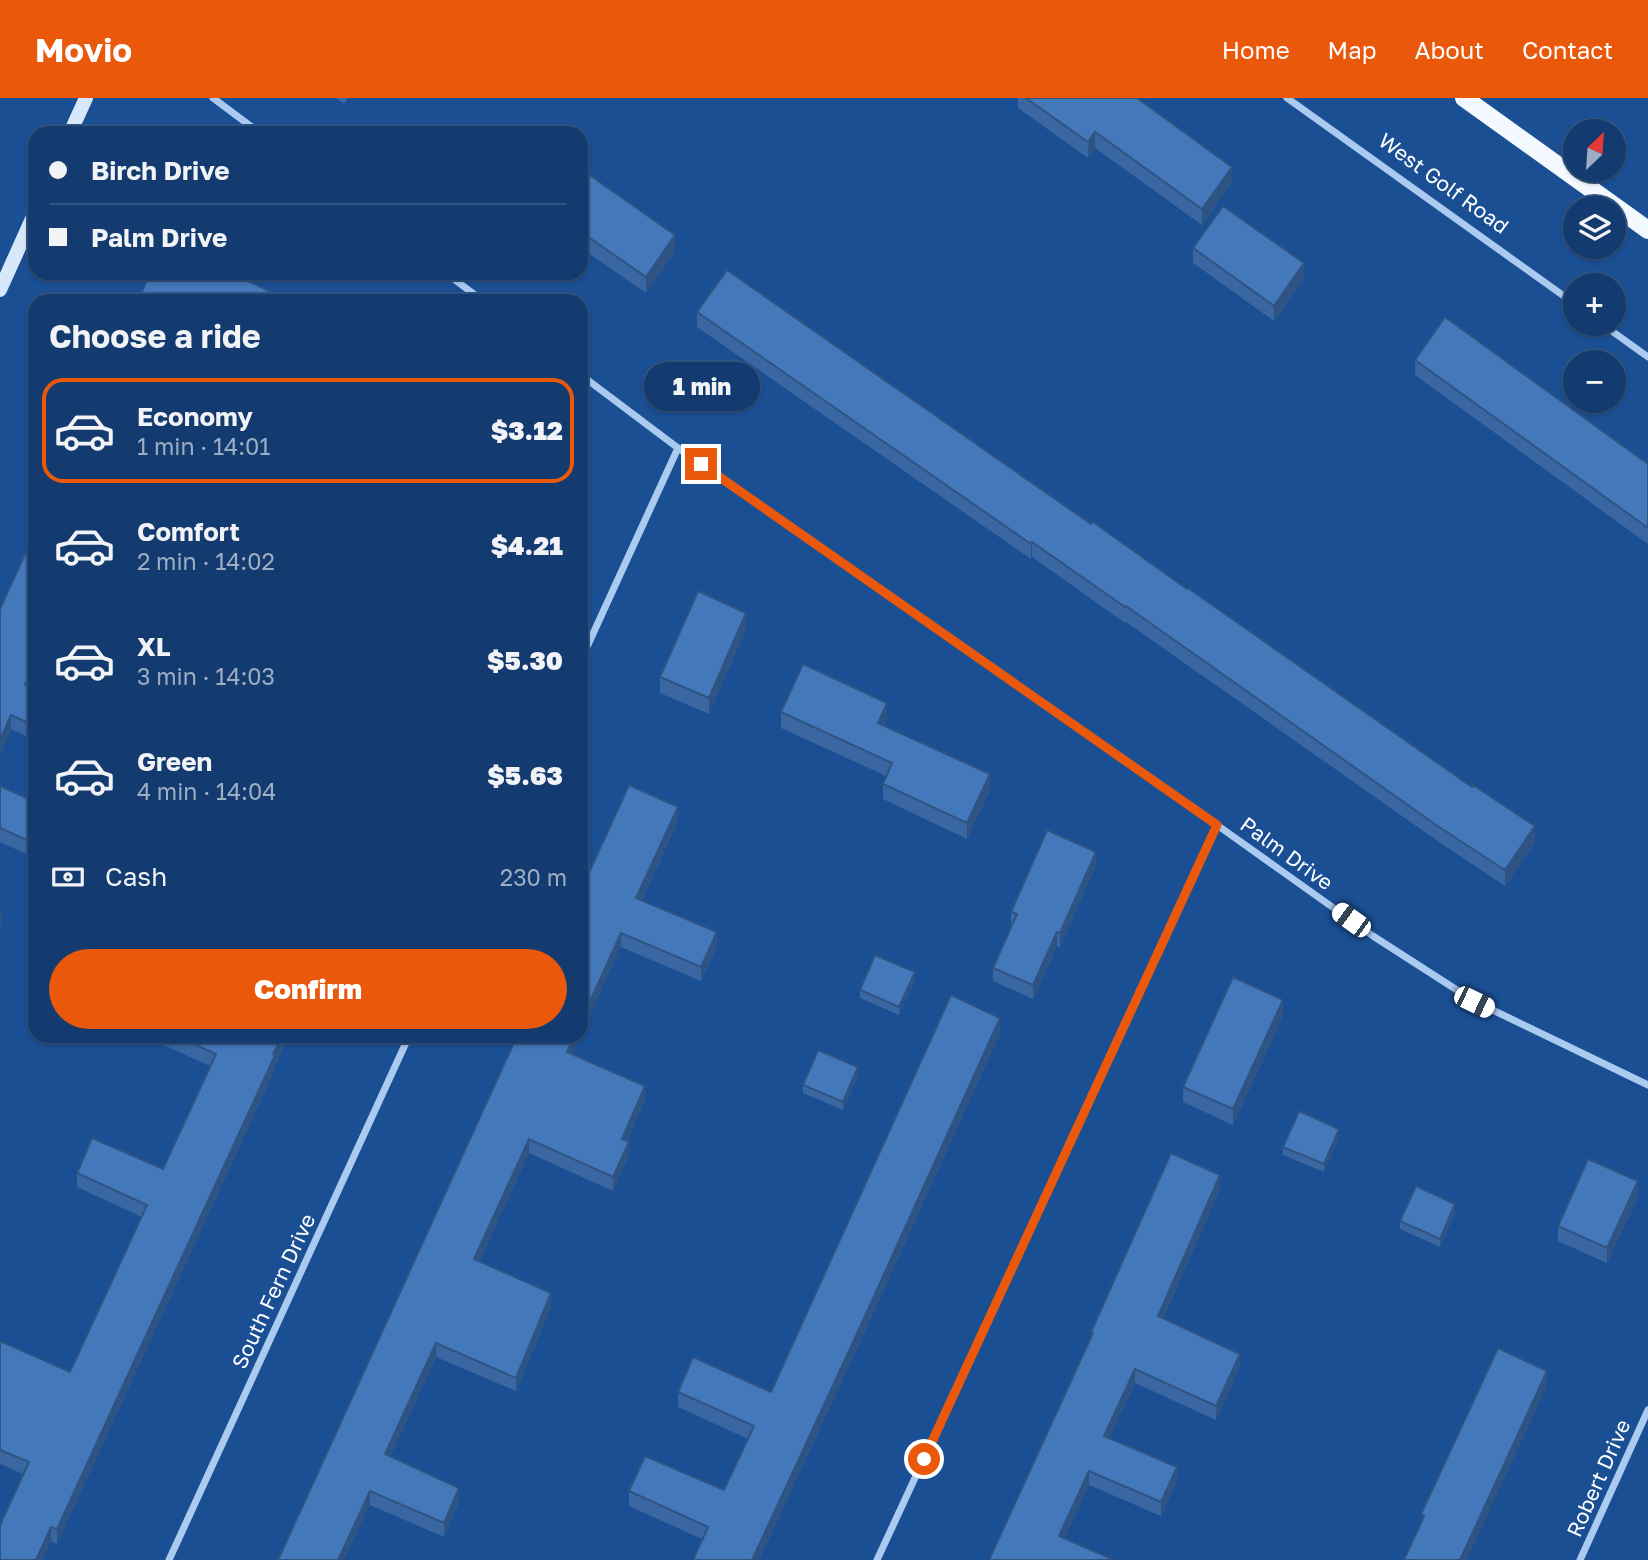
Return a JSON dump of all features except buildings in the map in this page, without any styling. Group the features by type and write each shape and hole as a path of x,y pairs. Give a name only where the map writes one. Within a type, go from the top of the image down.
{"main road":[{"path":"73,126 86,98"},
{"path":"1464,98 1648,230"},
{"path":"0,290 28,228"}],"street":[{"path":"214,98 251,126"},
{"name":"West Golf Road","path":"1287,98 1563,295"},
{"path":"455,280 474,294"},
{"path":"1619,336 1648,356"},
{"name":"Palm Drive","path":"588,380 678,448 1373,936 1474,1002 1648,1085"},
{"path":"588,645 678,448"},
{"path":"877,1560 1217,825"},
{"name":"South Fern Drive","path":"169,1560 406,1043"},
{"name":"Robert Drive","path":"1580,1560 1648,1410"}],"route":[{"path":"701,464 1217,825 924,1459"}]}
